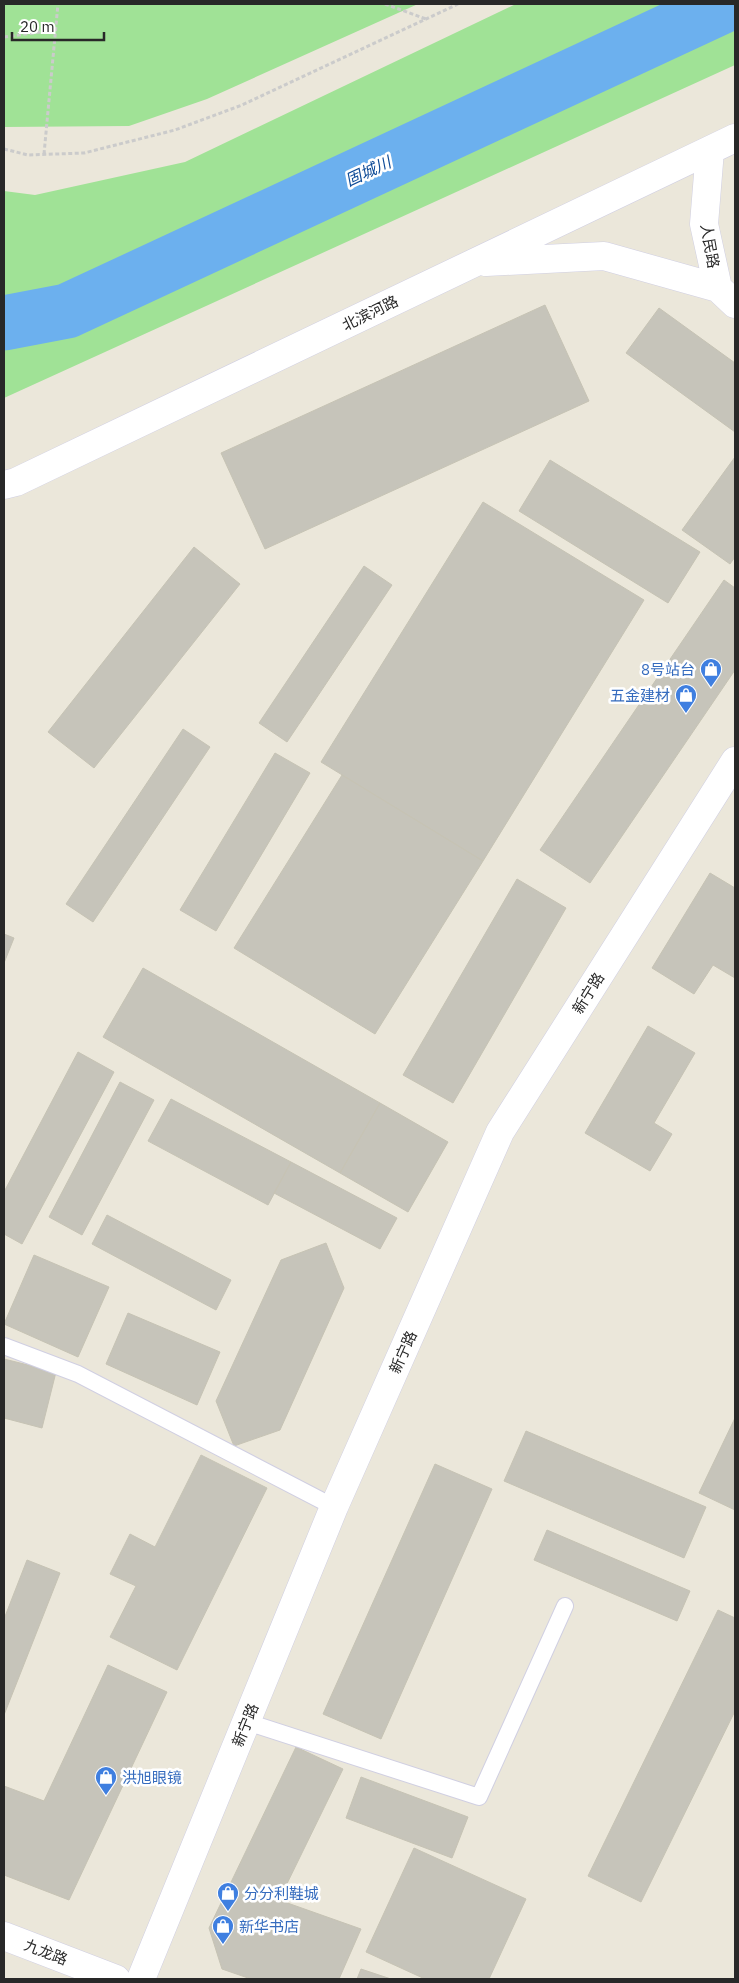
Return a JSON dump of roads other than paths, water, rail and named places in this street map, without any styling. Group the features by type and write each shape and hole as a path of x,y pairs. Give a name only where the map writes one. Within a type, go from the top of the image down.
{"street":[{"name":"北滨河路","path":"4,485 25,478 735,138"},
{"name":"人民路","path":"710,150 704,224 727,296"},
{"path":"475,262 604,256 727,296"},
{"name":"新宁路","path":"141,1979 334,1507 500,1132 735,761"},
{"name":"九龙路","path":"4,1936 116,1979"}],"lane":[{"path":"4,1346 78,1374 334,1507"},
{"path":"246,1722 479,1797 565,1606"}],"waterway":[{"name":"固城川","path":"4,323 67,311 727,4"}],"place":[{"name":"8号站台","path":"711,688"},
{"name":"五金建材","path":"686,714"},
{"name":"洪旭眼镜","path":"106,1796"},
{"name":"分分利鞋城","path":"228,1912"},
{"name":"新华书店","path":"223,1945"}]}
